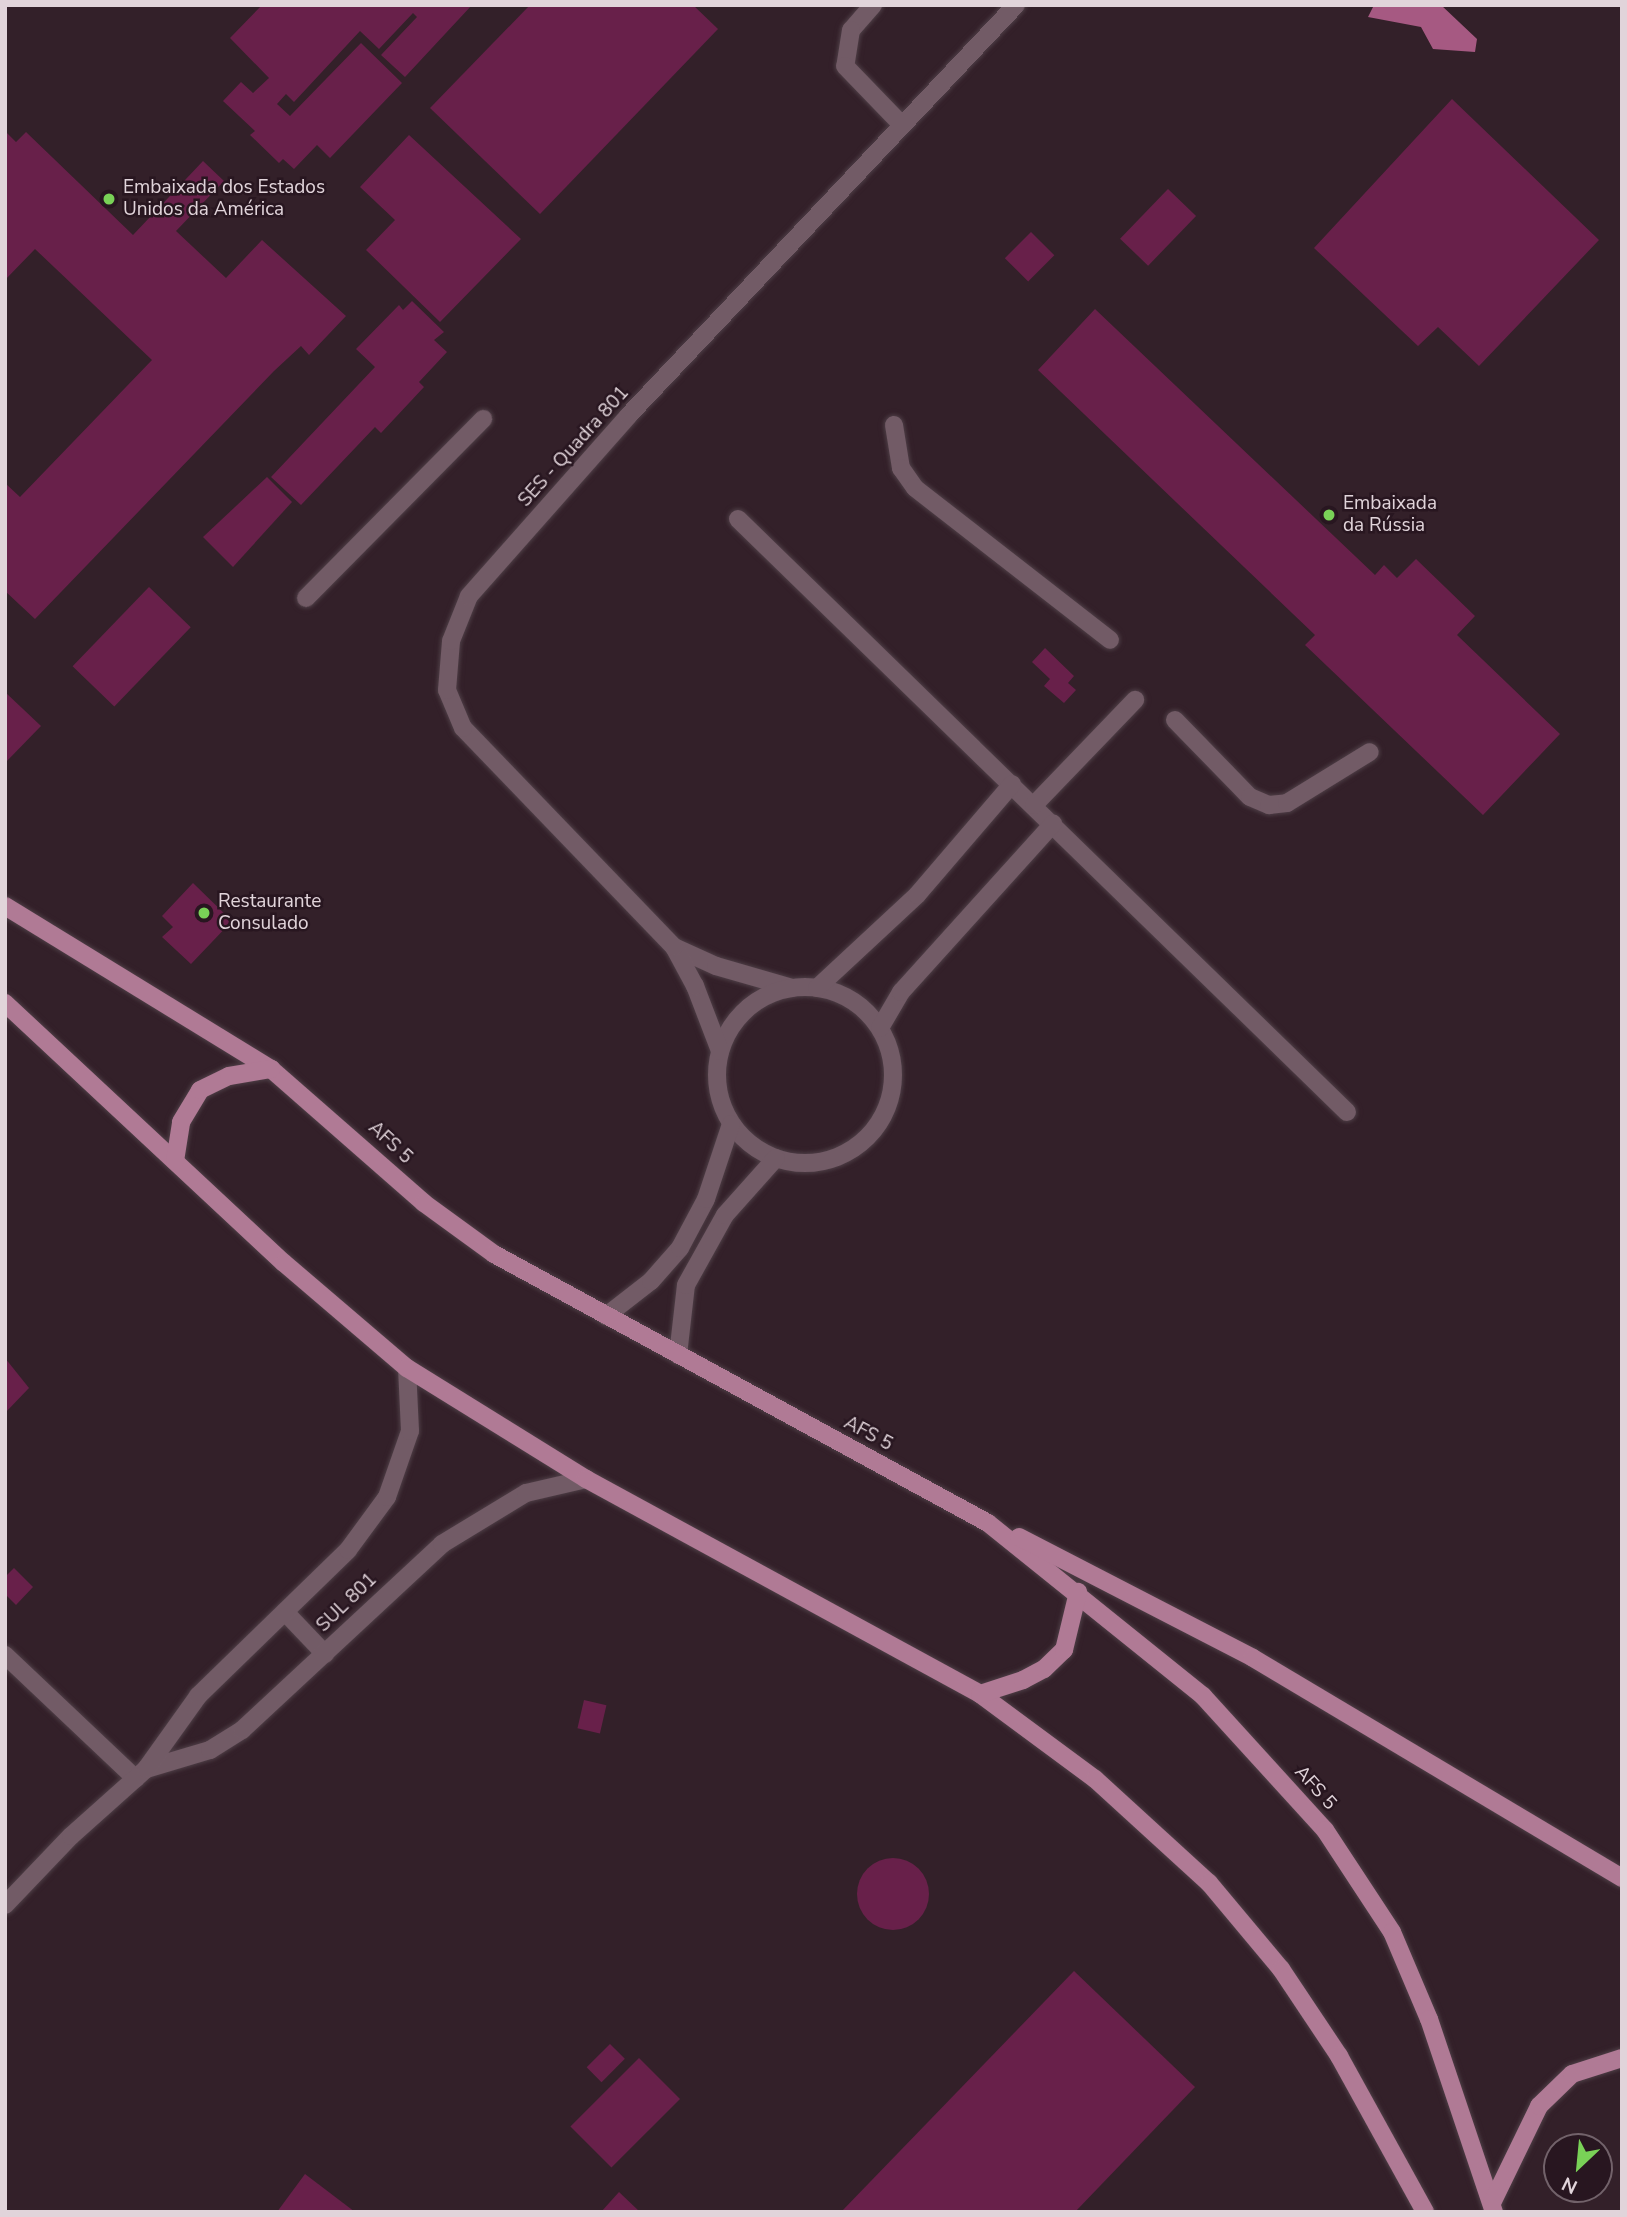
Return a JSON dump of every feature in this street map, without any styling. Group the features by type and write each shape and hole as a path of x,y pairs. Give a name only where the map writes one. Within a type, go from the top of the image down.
{"main road":[{"name":"AFS 5","path":"5,906 45,935 200,1022 271,1069 464,1232 494,1254 988,1523 1078,1592 1203,1696 1325,1830 1392,1932 1429,2019 1493,2207"},
{"path":"5,1003 284,1263 407,1367 586,1479 981,1694 1095,1779 1209,1883 1282,1969 1339,2056 1425,2212"},
{"path":"175,1161 181,1122 200,1090 229,1076 271,1069"},
{"path":"988,1523 1098,1574 1253,1658 1622,1878"},
{"path":"981,1694 1023,1680 1044,1669 1064,1650 1078,1592"},
{"path":"1493,2207 1539,2106 1572,2074 1622,2058"}],"street":[{"path":"873,5 851,30 845,43 845,66 902,125"},
{"name":"SES - Quadra 801","path":"720,1051 695,986 674,947 463,728 447,690 451,641 478,586 628,415 1016,5"},
{"path":"306,598 483,419"},
{"path":"894,425 901,468 915,488 1111,640"},
{"path":"738,519 1348,1112"},
{"path":"1034,805 1135,700"},
{"path":"1174,720 1250,797 1269,806 1287,803 1370,752"},
{"path":"817,988 857,955 917,895 1012,784"},
{"path":"880,1028 901,992 1053,824"},
{"name":"SES - Quadra 801","path":"674,947 716,966 792,988"},
{"path":"792,988 817,988 842,995 863,1009 880,1028 891,1051 894,1080 888,1109 873,1134 849,1153 821,1163 792,1164 742,1138 731,1124 716,1090 720,1051 741,1013 764,996 792,988"},
{"path":"606,1316 651,1281 688,1235 719,1167 731,1124"},
{"path":"678,1355 686,1285 725,1215 776,1158"},
{"path":"688,1235 709,1241"},
{"name":"SUL 801","path":"5,1905 71,1836 141,1774 198,1696 348,1550 387,1497 410,1431 407,1367"},
{"name":"SUL 801","path":"141,1774 210,1750 242,1730 442,1544 526,1493 586,1479"},
{"path":"285,1612 325,1654"},
{"path":"5,1655 141,1774"}],"shaded area":[{"path":"1374,5 1441,5 1477,39 1475,52 1433,49 1421,27 1368,17"}],"building":[{"path":"262,5 472,5 405,77 381,55 417,17 413,13 379,49 360,31 294,102 286,94 277,104 290,116 361,43 402,83 330,158 317,145 294,169 283,159 279,163 250,135 255,131 223,101 241,82 253,93 269,78 230,38"},
{"path":"530,5 693,5 718,29 540,214 430,108"},
{"path":"1452,99 1599,240 1479,366 1438,327 1418,346 1314,248"},
{"path":"5,131 16,142 26,132 133,235 203,161 224,181 176,231 226,278 262,240 346,316 309,355 301,346 274,371 35,619 5,591 5,483 20,497 152,360 35,249 5,280"},
{"path":"409,135 521,239 440,322 366,250 395,220 360,187"},
{"path":"1168,189 1196,216 1148,266 1120,239"},
{"path":"1031,232 1054,255 1028,281 1005,258"},
{"path":"412,301 444,332 434,340 447,352 419,382 424,387 381,433 375,427 301,505 271,477 375,367 356,349 399,305 403,310"},
{"path":"1095,309 1375,575 1384,565 1397,578 1416,559 1475,616 1457,635 1560,734 1483,815 1305,645 1315,635 1038,370"},
{"path":"267,477 292,502 233,567 203,537"},
{"path":"149,587 191,627 114,706 73,666"},
{"path":"1045,648 1074,676 1068,683 1076,690 1064,703 1044,686 1050,679 1032,662"},
{"path":"5,692 41,726 5,763"},
{"path":"193,883 232,921 191,964 162,937 173,927 162,916"},
{"path":"5,1358 29,1388 5,1413"},
{"path":"14,1568 33,1587 16,1605 5,1594 5,1577"},
{"path":"584,1700 606,1705 600,1733 577,1728"},
{"path":"900,1858 919,1868 927,1880 927,1908 919,1920 907,1928 886,1930 867,1920 859,1908 857,1887 867,1868 879,1860"},
{"path":"1074,1971 1195,2087 1075,2212 841,2212"},
{"path":"610,2044 625,2059 602,2082 587,2067"},
{"path":"639,2058 680,2099 611,2168 570,2127"},
{"path":"305,2174 355,2212 277,2212"},
{"path":"619,2192 640,2212 601,2212"}],"place":[{"name":"Embaixada dos Estados Unidos da América","path":"109,199"},
{"name":"Embaixada da Rússia","path":"1329,515"},
{"name":"Restaurante Consulado","path":"204,913"}]}
